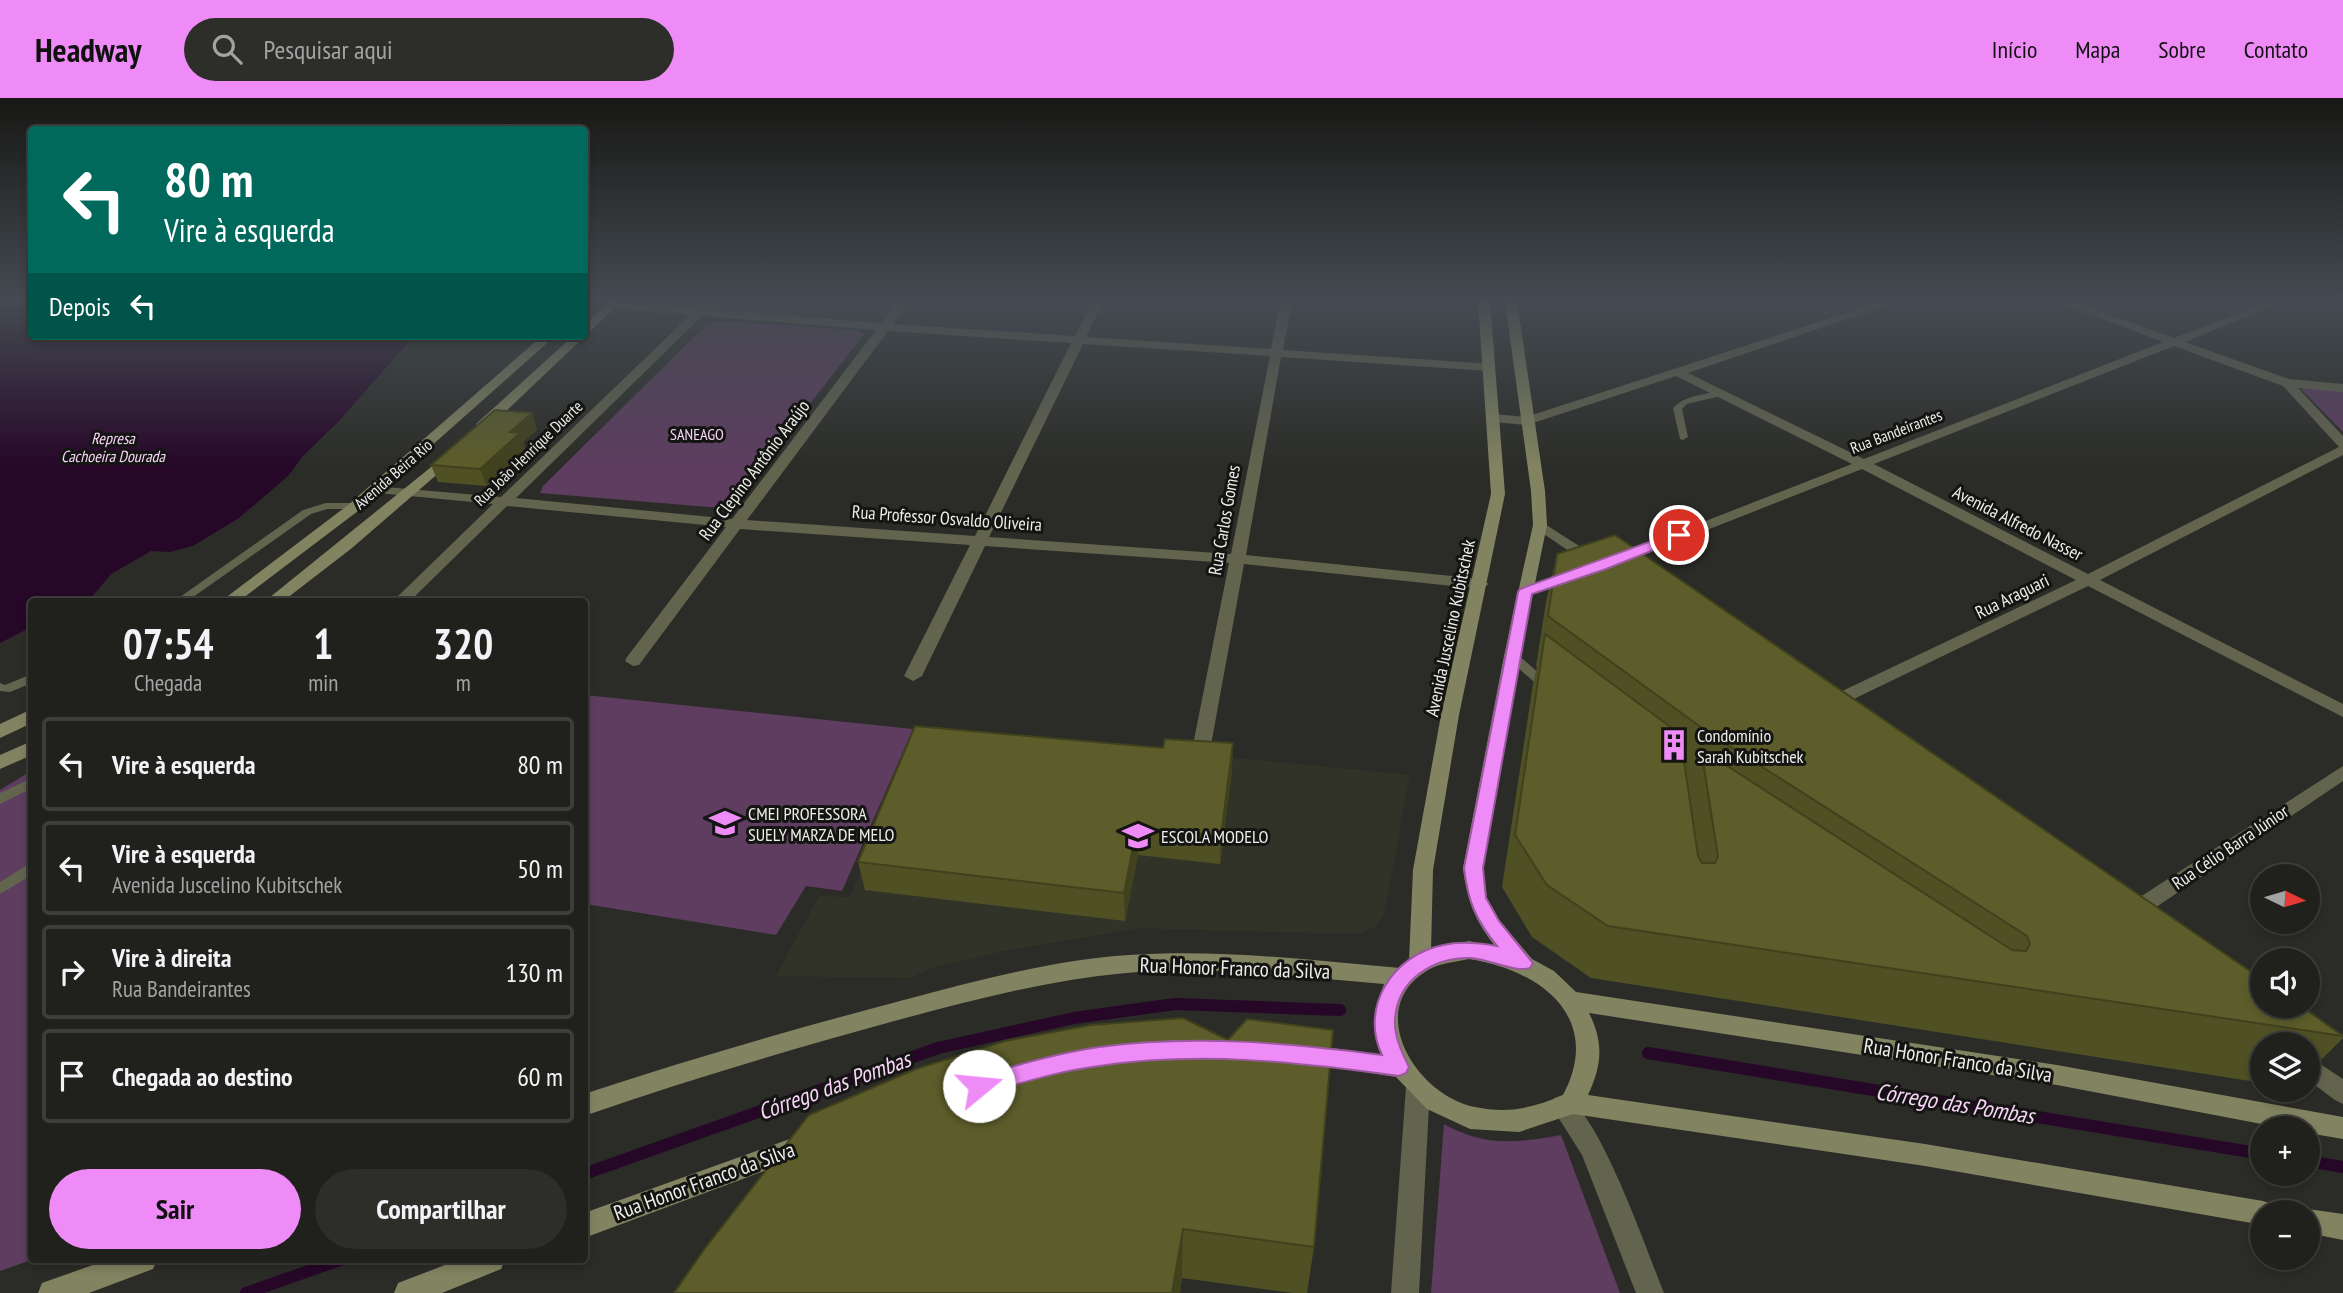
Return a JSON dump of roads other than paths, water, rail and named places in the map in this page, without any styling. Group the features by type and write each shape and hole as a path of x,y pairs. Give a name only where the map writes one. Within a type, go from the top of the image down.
{"street":[{"name":"Avenida Beira Rio","path":"234,598 304,550 358,506 526,357"},
{"name":"Avenida Beira Rio","path":"277,598 411,492 557,357"},
{"name":"Rua João Henrique Duarte","path":"404,598 654,357"},
{"name":"Rua Clepino Antônio Araújo","path":"633,661 863,357"},
{"path":"913,676 1073,357"},
{"name":"Rua Carlos Gomes","path":"1202,746 1274,357"},
{"path":"1343,357 1489,367"},
{"name":"Avenida Juscelino Kubitschek","path":"1420,962 1423,870 1450,715 1498,494 1489,367 1492,357"},
{"name":"Avenida Juscelino Kubitschek","path":"1509,357 1527,421 1538,491 1539,525 1473,868 1477,898 1492,927 1523,963"},
{"path":"1494,418 1527,421 1720,357"},
{"name":"Rua Bandeirantes","path":"1525,592 1601,566 2139,357"},
{"path":"2214,357 2287,383 2343,388"},
{"name":"Avenida Alfredo Nasser","path":"1675,371 1861,463 2343,711"},
{"path":"2287,383 2343,444"},
{"name":"Rua Araguari","path":"1814,718 2343,450"},
{"name":"Rua Professor Osvaldo Oliveira","path":"378,489 737,524 1237,559 1480,584"},
{"path":"1539,525 1623,582"},
{"path":"0,732 28,717"},
{"path":"0,764 28,749"},
{"name":"Rua Célio Barra Júnior","path":"2117,922 2343,772"},
{"path":"1568,1105 1581,1084 1590,1057 1585,1028 1571,1000 1557,985 1523,963 1496,954 1469,950 1443,953 1420,962 1401,977 1388,998 1384,1022 1390,1048 1399,1067 1418,1087 1448,1108 1478,1119 1509,1122 1537,1117 1568,1105 1925,1155 2250,1211"},
{"name":"Rua Honor Franco da Silva","path":"588,1104 839,1026 935,1001 1079,970 1128,964 1221,963 1401,977"},
{"name":"Rua Honor Franco da Silva","path":"1571,1000 2057,1074 2343,1128"},
{"path":"1283,1053 1399,1067"},
{"path":"2320,1075 2343,1093"},
{"path":"1405,1293 1418,1087"},
{"path":"1568,1105 1592,1149 1650,1293"},
{"name":"Rua Honor Franco da Silva","path":"588,1225 823,1138"},
{"path":"763,1184 785,1152"},
{"path":"2320,1223 2343,1227"},
{"path":"52,1293 136,1263"},
{"path":"408,1293 484,1263"}],"lane":[{"path":"1683,437 1677,408 1695,398 1718,394"},
{"path":"184,598 307,512 326,506 358,506"},
{"path":"1512,656 1554,693"},
{"path":"0,687 6,690 28,680"},
{"path":"0,799 28,784"},
{"path":"0,889 28,870"}],"water":[{"name":"Represa Cachoeira Dourada","path":"0,357 396,357 339,421 303,456 288,476 239,518 193,546 170,552 151,551 111,574 91,598 28,598 28,629 0,643"}],"waterway":[{"name":"Córrego das Pombas","path":"588,1173 938,1048 1074,1018 1175,1004 1340,1010"},
{"name":"Córrego das Pombas","path":"1648,1053 2250,1152"},
{"name":"Córrego das Pombas","path":"2320,1163 2343,1167"},
{"name":"Córrego das Pombas","path":"246,1293 331,1263"}],"place":[{"name":"Condomínio Sarah Kubitschek","path":"1674,745"},
{"name":"CMEI PROFESSORA SUELY MARZA DE MELO","path":"725,823"},
{"name":"ESCOLA MODELO","path":"1138,836"}],"park label":[{"name":"SANEAGO","path":"697,434"}]}
